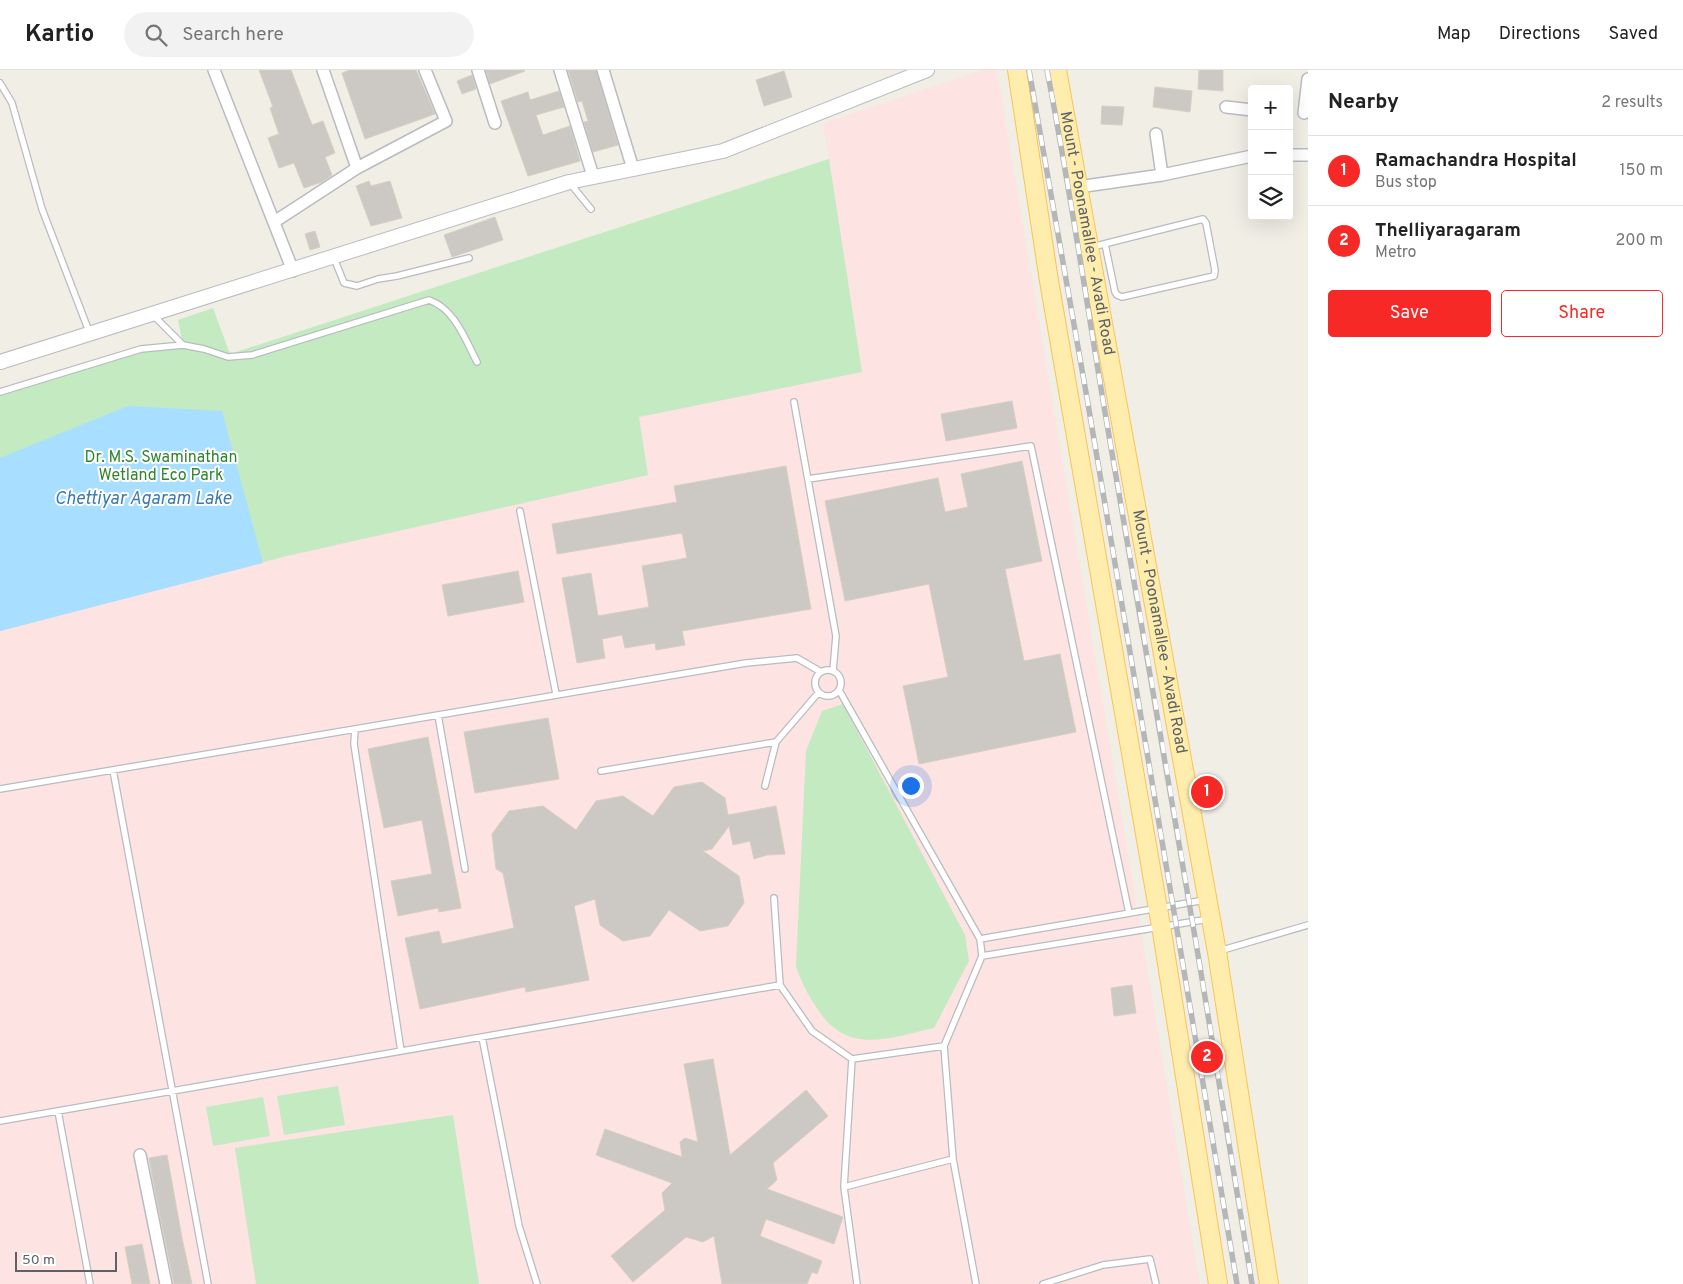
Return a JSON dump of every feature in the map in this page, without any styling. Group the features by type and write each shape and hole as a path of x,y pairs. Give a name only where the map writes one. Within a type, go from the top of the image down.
{"main road":[{"path":"1016,70 1049,281 1161,926 1218,1284"},
{"name":"Mount - Poonamallee - Avadi Road","path":"1057,70 1078,187 1097,246 1217,952 1268,1284"}],"street":[{"path":"214,70 293,271"},
{"path":"323,70 357,168"},
{"path":"274,222 357,168 446,120 424,70"},
{"path":"478,70 495,123"},
{"path":"560,70 593,176"},
{"path":"603,70 633,169"},
{"path":"0,362 293,271 569,182 723,151 927,70"},
{"path":"1304,113 1308,80"},
{"path":"1226,107 1248,110"},
{"path":"1156,134 1162,175"},
{"path":"1293,155 1308,155"},
{"path":"1078,187 1162,175 1248,157"},
{"path":"140,1155 166,1284"}],"lane":[{"path":"0,83 12,104 42,209 90,334"},
{"path":"569,182 591,209"},
{"path":"1203,219 1208,232 1215,270 1214,276 1122,298 1117,296 1115,292 1097,246 1203,219"},
{"path":"334,258 344,283 357,286 378,278 469,258"},
{"path":"0,392 141,349 183,345 204,348 228,357 252,355 429,300 441,305 453,317 477,362"},
{"path":"153,314 183,345"},
{"path":"794,402 836,636 833,670 841,679 839,690 980,939 982,956 944,1046 954,1159 976,1284"},
{"path":"808,479 1031,446 1129,913"},
{"path":"520,511 556,694"},
{"path":"0,789 746,663 797,658 821,672 833,670"},
{"path":"819,692 815,681 821,672"},
{"path":"819,692 830,696 839,690"},
{"path":"766,786 776,742 819,692"},
{"path":"438,715 465,869"},
{"path":"355,729 354,744 401,1051"},
{"path":"601,771 776,742"},
{"path":"112,770 208,1284"},
{"path":"774,898 780,985 812,1031 852,1059 944,1046"},
{"path":"980,939 1207,900"},
{"path":"982,956 1210,918"},
{"path":"1217,952 1308,926"},
{"path":"0,1121 780,985"},
{"path":"482,1037 519,1226 537,1284"},
{"path":"852,1059 844,1187 857,1284"},
{"path":"58,1111 90,1284"},
{"path":"844,1187 954,1159"},
{"path":"1043,1284 1103,1265 1150,1259 1156,1284"}],"shaded area":[{"path":"983,70 997,70 1200,1284 0,1284 0,631 287,556 648,474 639,417 862,372 823,123"}],"green space":[{"name":"Dr. M.S. Swaminathan Wetland Eco Park","path":"829,159 862,372 639,417 648,475 287,556 0,631 0,392 141,349 183,345 178,320 213,308 230,354"},
{"path":"843,704 965,935 969,961 934,1028 873,1040 845,1035 833,1027 821,1014 810,997 796,966 806,751 822,711"},
{"path":"338,1086 345,1125 284,1135 277,1096"},
{"path":"263,1097 270,1136 213,1146 206,1107"},
{"path":"453,1115 479,1284 256,1284 235,1148"}],"water":[{"name":"Chettiyar Agaram Lake","path":"128,406 222,411 263,563 0,631 0,458"}],"building":[{"path":"259,70 291,70 312,125 323,121 335,153 325,157 332,175 322,182 304,188 294,163 279,168 268,138 279,134 270,108 273,107"},
{"path":"350,70 416,70 435,114 365,139 342,73"},
{"path":"486,70 524,70 525,71 490,84"},
{"path":"568,70 596,70 618,145 593,152 584,122 588,121 582,101 578,102"},
{"path":"1199,70 1223,70 1223,91 1198,89"},
{"path":"784,71 792,97 764,106 756,80"},
{"path":"472,75 476,89 462,94 457,81"},
{"path":"1155,87 1192,91 1190,112 1153,107"},
{"path":"559,91 564,107 536,115 543,135 570,126 580,161 528,176 501,101 528,92 530,100"},
{"path":"1102,106 1124,107 1122,125 1101,124"},
{"path":"369,181 371,186 390,181 402,218 371,226 356,186"},
{"path":"495,217 503,240 452,257 444,235"},
{"path":"315,231 320,247 310,250 305,234"},
{"path":"1012,401 1017,428 946,441 941,414"},
{"path":"1022,461 1042,561 1005,569 1024,661 1060,654 1076,732 919,764 903,686 948,677 929,584 845,601 825,501 938,478 945,512 968,507 961,474"},
{"path":"786,466 811,609 682,631 685,645 656,650 655,643 625,648 622,635 602,639 605,658 577,663 562,578 591,573 598,616 649,607 642,566 687,558 682,533 557,554 552,524 677,502 674,486"},
{"path":"518,571 524,602 448,616 442,585"},
{"path":"548,718 559,779 475,793 464,732"},
{"path":"428,737 461,908 439,912 438,908 398,916 391,881 432,874 422,820 384,828 368,749"},
{"path":"702,782 725,798 728,815 776,806 785,854 767,855 754,859 750,841 733,845 729,826 712,849 703,851 739,876 744,903 728,926 700,931 669,910 650,936 623,941 600,925 595,899 574,906 589,980 526,992 525,987 420,1009 405,938 439,931 442,944 514,928 503,873 496,869 492,834 509,811 543,806 576,830 596,801 623,796 653,816 674,787"},
{"path":"1132,985 1136,1013 1114,1016 1111,988"},
{"path":"713,1059 730,1155 806,1090 828,1116 773,1163 777,1180 767,1189 843,1217 834,1244 766,1219 760,1236 822,1261 817,1274 812,1272 807,1284 722,1284 714,1236 703,1242 686,1237 633,1282 611,1256 665,1210 662,1193 672,1183 596,1155 605,1129 682,1157 680,1142 685,1138 698,1142 684,1064"},
{"path":"167,1155 192,1284 174,1284 156,1196 149,1158"},
{"path":"142,1244 150,1284 132,1284 125,1247"}],"railway":[{"path":"1029,70 1087,398 1237,1284"},
{"path":"1047,70 1181,854 1252,1284"}],"place":[{"name":"Ramachandra Hospital","path":"1207,792"},
{"name":"Thelliyaragaram","path":"1207,1057"}]}
